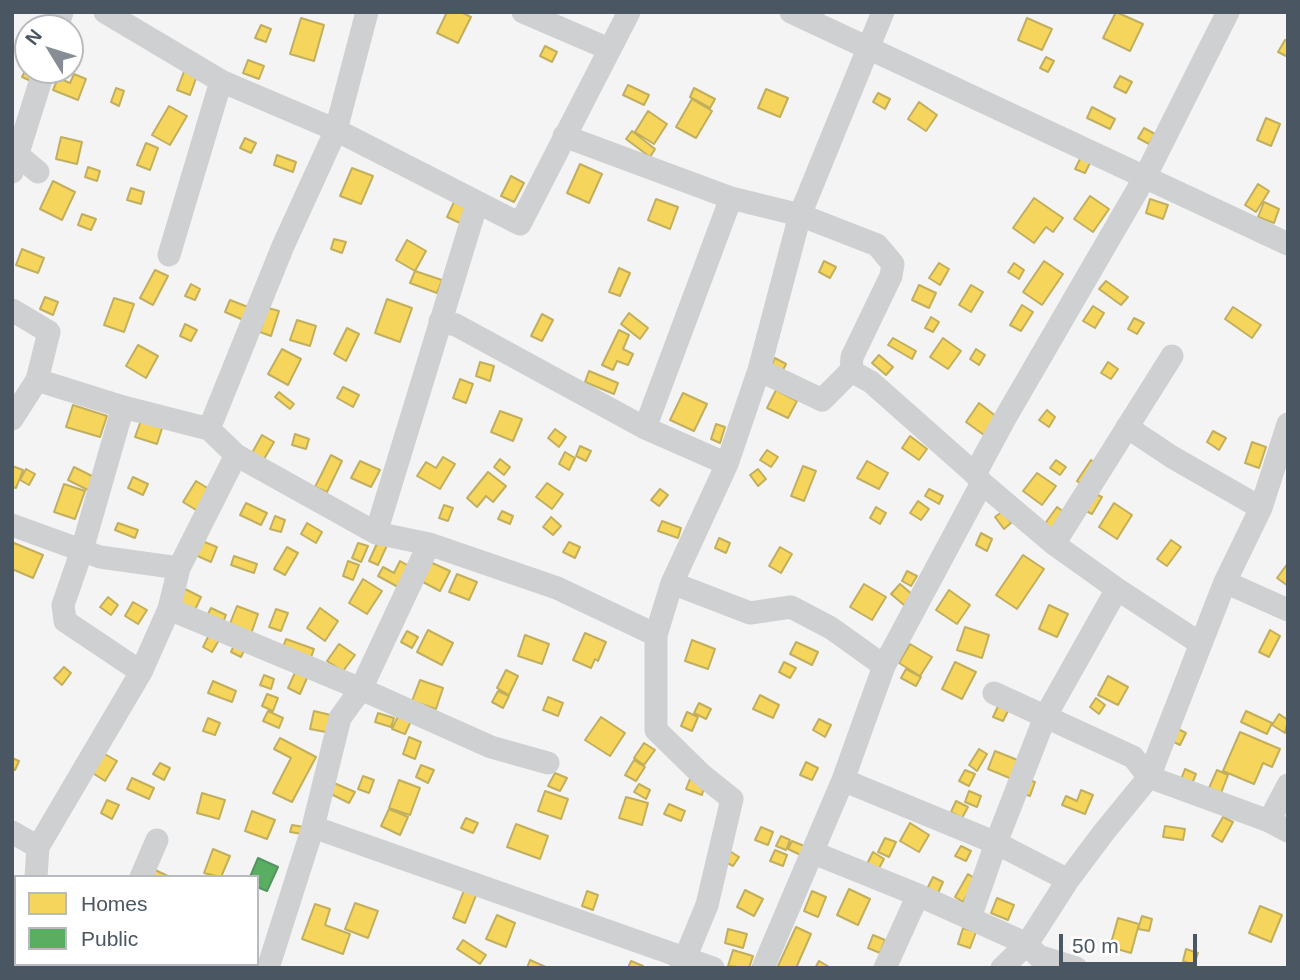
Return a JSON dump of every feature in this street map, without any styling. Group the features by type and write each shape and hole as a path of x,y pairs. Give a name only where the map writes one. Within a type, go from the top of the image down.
{"street":[{"path":"105,12 220,81 336,130 520,225 629,12"},
{"path":"209,429 283,246 336,130 367,12"},
{"path":"523,12 609,49"},
{"path":"791,12 1288,244"},
{"path":"683,963 706,905 732,799 702,775 656,730 656,635 672,583 727,464 760,370 800,215 883,12"},
{"path":"763,968 814,853 884,666 979,478 1003,420 1145,177 1228,12"},
{"path":"169,255 220,81"},
{"path":"38,172 14,160 39,84"},
{"path":"564,136 731,198 800,215 877,245 892,264 891,276 852,357 851,371 822,400 760,370"},
{"path":"645,428 731,198"},
{"path":"376,533 477,203"},
{"path":"12,310 49,332 37,380 12,419"},
{"path":"440,321 456,325 645,428 727,464"},
{"path":"1054,544 1172,356"},
{"path":"851,371 870,382 1054,544 1201,644"},
{"path":"37,380 123,407 209,429 236,455 376,533 429,544 558,589 656,635"},
{"path":"123,407 82,550 63,605 65,621 141,672"},
{"path":"1002,968 1027,944 1068,880 1149,776 1225,582 1261,508 1288,424"},
{"path":"1128,427 1172,457 1261,508"},
{"path":"36,875 38,847 141,672 169,609 179,568 236,455"},
{"path":"12,525 100,556 179,568"},
{"path":"268,968 313,827 340,718 361,688 429,544"},
{"path":"1225,582 1288,610"},
{"path":"672,583 750,614 791,607 831,628 884,666"},
{"path":"970,918 1045,716 1117,589"},
{"path":"169,609 361,688 491,747 548,764"},
{"path":"994,694 1133,757 1149,776 1279,826 1288,785"},
{"path":"843,780 996,843 1068,880"},
{"path":"313,827 683,963 713,968"},
{"path":"12,832 38,847"},
{"path":"142,875 157,840"},
{"path":"814,853 918,895 1027,944 1038,956 1076,968"},
{"path":"885,968 918,895"}],"building: Homes":[{"path":"447,12 461,12 471,17 458,43 437,33"},
{"path":"1116,12 1143,24 1130,51 1103,38"},
{"path":"301,18 324,25 314,61 290,54"},
{"path":"1027,18 1052,29 1042,50 1018,40"},
{"path":"261,25 271,29 266,42 255,38"},
{"path":"1285,40 1288,41 1288,57 1278,52"},
{"path":"545,46 557,52 552,62 540,56"},
{"path":"1046,57 1054,61 1048,72 1040,68"},
{"path":"248,60 264,66 259,79 243,73"},
{"path":"185,69 198,73 190,95 177,90"},
{"path":"1120,76 1132,82 1126,93 1114,87"},
{"path":"84,78 86,79 78,100 53,90 56,84 84,84"},
{"path":"628,85 649,95 644,105 623,95"},
{"path":"116,88 124,91 119,106 111,102"},
{"path":"694,88 715,99 710,108 690,97"},
{"path":"766,89 788,98 780,117 758,108"},
{"path":"878,93 890,99 885,109 873,102"},
{"path":"692,99 712,111 696,138 676,127"},
{"path":"919,102 937,115 926,131 908,119"},
{"path":"169,106 187,116 170,145 152,135"},
{"path":"1092,107 1115,119 1110,129 1087,118"},
{"path":"648,111 667,124 654,144 635,132"},
{"path":"1266,118 1280,124 1271,146 1257,140"},
{"path":"1144,128 1155,134 1149,144 1138,138"},
{"path":"632,131 655,149 650,157 626,139"},
{"path":"61,137 82,142 77,164 56,159"},
{"path":"245,138 256,143 251,153 240,148"},
{"path":"146,143 158,148 150,170 137,165"},
{"path":"277,155 296,162 293,172 274,165"},
{"path":"1081,157 1091,161 1085,173 1075,169"},
{"path":"580,164 602,174 589,203 567,193"},
{"path":"88,167 100,171 97,181 85,177"},
{"path":"352,168 373,176 361,204 340,196"},
{"path":"511,176 524,183 514,202 501,196"},
{"path":"53,181 75,192 62,220 40,209"},
{"path":"1258,184 1269,191 1256,212 1245,205"},
{"path":"131,188 144,192 141,204 127,200"},
{"path":"1090,196 1109,209 1093,232 1074,219"},
{"path":"1034,198 1063,218 1053,232 1046,227 1034,243 1013,228"},
{"path":"656,199 678,207 670,229 648,220"},
{"path":"1150,199 1168,205 1163,219 1146,213"},
{"path":"454,202 467,208 460,223 447,217"},
{"path":"1264,202 1279,209 1274,223 1258,217"},
{"path":"82,214 96,219 91,230 78,225"},
{"path":"334,239 346,242 342,253 331,249"},
{"path":"407,240 426,251 415,271 396,260"},
{"path":"22,249 44,258 38,273 16,265"},
{"path":"824,261 836,267 830,278 819,272"},
{"path":"1044,261 1063,274 1042,305 1023,292"},
{"path":"939,263 949,269 940,285 929,278"},
{"path":"1014,263 1024,270 1019,279 1008,272"},
{"path":"619,268 630,273 620,296 609,292"},
{"path":"155,270 168,276 153,305 140,298"},
{"path":"415,271 442,280 437,293 410,283"},
{"path":"1106,281 1128,297 1121,305 1099,289"},
{"path":"191,284 200,289 195,300 185,296"},
{"path":"919,285 936,293 929,308 912,300"},
{"path":"971,285 983,292 971,312 959,305"},
{"path":"45,297 58,302 53,315 40,309"},
{"path":"114,298 134,304 124,332 104,325"},
{"path":"387,299 412,308 400,342 375,333"},
{"path":"230,300 253,309 248,322 225,312"},
{"path":"1022,305 1033,312 1021,331 1010,325"},
{"path":"1093,306 1104,313 1095,328 1083,321"},
{"path":"1233,307 1261,325 1252,338 1225,319"},
{"path":"268,308 279,311 271,336 260,332"},
{"path":"629,313 648,328 640,339 621,324"},
{"path":"542,314 553,320 542,341 531,336"},
{"path":"931,317 939,322 933,332 925,328"},
{"path":"1134,318 1144,323 1137,334 1128,329"},
{"path":"297,320 316,326 310,346 290,340"},
{"path":"185,324 197,330 191,341 180,336"},
{"path":"347,328 359,334 346,361 334,354"},
{"path":"619,330 629,335 623,349 633,354 628,365 617,361 613,370 602,365"},
{"path":"893,338 916,351 912,359 888,345"},
{"path":"943,338 961,351 948,369 930,357"},
{"path":"138,345 158,356 146,378 126,366"},
{"path":"282,349 301,359 288,385 268,374"},
{"path":"976,349 985,355 979,365 970,359"},
{"path":"879,355 893,367 886,375 872,363"},
{"path":"775,358 786,364 781,374 770,368"},
{"path":"480,362 494,366 490,381 476,376"},
{"path":"1108,362 1118,369 1111,379 1101,373"},
{"path":"589,371 618,383 614,394 585,382"},
{"path":"460,379 473,384 466,403 453,398"},
{"path":"343,387 359,395 353,407 337,398"},
{"path":"776,390 797,401 788,418 767,408"},
{"path":"279,392 294,404 290,409 275,397"},
{"path":"683,393 707,404 694,431 670,420"},
{"path":"979,403 997,417 984,435 966,422"},
{"path":"73,405 107,416 100,437 66,427"},
{"path":"1047,410 1055,417 1049,427 1039,420"},
{"path":"500,411 522,419 513,441 491,432"},
{"path":"143,415 164,422 157,444 135,437"},
{"path":"716,424 725,427 720,443 711,439"},
{"path":"555,429 566,437 559,447 548,438"},
{"path":"1213,431 1226,438 1219,450 1207,442"},
{"path":"295,434 309,439 306,449 292,445"},
{"path":"262,435 274,442 264,459 252,453"},
{"path":"910,436 927,449 919,460 902,448"},
{"path":"1252,442 1266,447 1259,468 1245,463"},
{"path":"580,446 591,451 586,461 576,456"},
{"path":"767,450 778,457 771,467 760,460"},
{"path":"565,452 575,458 569,470 559,464"},
{"path":"331,455 342,461 327,492 315,487"},
{"path":"443,457 455,464 440,489 417,476 426,462 436,468"},
{"path":"500,459 510,467 504,475 494,467"},
{"path":"1056,460 1066,467 1060,475 1050,468"},
{"path":"1091,460 1101,466 1086,488 1077,481"},
{"path":"360,461 380,470 371,487 351,478"},
{"path":"867,461 888,473 879,489 857,478"},
{"path":"12,466 23,470 16,488 12,487"},
{"path":"803,466 816,471 804,501 791,496"},
{"path":"74,467 100,480 94,493 68,480"},
{"path":"26,469 35,474 29,485 20,480"},
{"path":"758,469 766,479 758,486 750,475"},
{"path":"488,472 506,486 493,502 486,496 477,507 467,498"},
{"path":"1037,473 1056,486 1042,505 1023,491"},
{"path":"133,477 148,484 143,495 128,488"},
{"path":"196,481 214,492 201,513 183,502"},
{"path":"547,483 563,494 552,509 536,497"},
{"path":"64,484 85,491 75,519 54,512"},
{"path":"660,489 668,495 659,506 651,500"},
{"path":"929,489 943,496 939,504 925,496"},
{"path":"1089,491 1102,497 1092,514 1080,508"},
{"path":"918,501 929,509 921,520 910,513"},
{"path":"246,503 267,513 261,525 240,515"},
{"path":"1114,503 1132,515 1117,539 1099,527"},
{"path":"444,505 453,508 448,521 439,518"},
{"path":"876,507 886,513 880,524 870,518"},
{"path":"1057,507 1067,514 1054,532 1044,525"},
{"path":"502,511 513,516 510,524 498,519"},
{"path":"1003,511 1011,523 1004,529 995,517"},
{"path":"275,516 285,520 281,532 270,529"},
{"path":"551,517 561,526 553,535 543,527"},
{"path":"662,521 681,528 678,538 658,531"},
{"path":"118,523 138,530 135,538 115,530"},
{"path":"307,523 322,532 316,543 301,534"},
{"path":"981,533 992,539 987,551 976,545"},
{"path":"380,537 389,541 378,565 369,561"},
{"path":"719,538 730,543 726,553 715,548"},
{"path":"197,539 217,547 211,562 191,553"},
{"path":"1171,540 1181,547 1167,566 1157,559"},
{"path":"569,542 580,547 575,558 563,552"},
{"path":"14,543 43,555 33,578 12,569"},
{"path":"358,543 368,546 361,562 352,558"},
{"path":"287,547 298,553 285,575 274,569"},
{"path":"780,547 792,554 781,573 769,566"},
{"path":"1023,555 1044,569 1017,609 996,595"},
{"path":"234,556 257,564 254,573 231,565"},
{"path":"348,561 359,565 353,580 343,576"},
{"path":"400,561 409,566 398,587 378,576 383,567 394,573"},
{"path":"430,562 450,571 440,591 421,581"},
{"path":"1288,563 1288,586 1277,578"},
{"path":"907,571 917,576 911,586 902,581"},
{"path":"457,574 477,582 469,600 449,592"},
{"path":"363,579 382,591 367,614 349,603"},
{"path":"864,584 886,597 872,620 850,607"},
{"path":"900,584 913,595 904,605 891,594"},
{"path":"181,587 201,597 194,612 174,602"},
{"path":"949,590 970,605 957,624 936,610"},
{"path":"108,597 118,605 111,615 100,607"},
{"path":"133,602 147,610 138,624 125,616"},
{"path":"1049,605 1068,614 1057,637 1039,629"},
{"path":"237,606 258,614 251,634 229,626"},
{"path":"211,608 226,615 222,625 206,618"},
{"path":"320,608 338,621 325,641 307,628"},
{"path":"276,609 288,613 281,631 269,627"},
{"path":"965,627 989,635 982,658 957,650"},
{"path":"212,629 222,635 212,652 203,647"},
{"path":"428,630 453,643 442,665 417,652"},
{"path":"1270,630 1280,636 1269,657 1259,652"},
{"path":"407,631 418,637 412,648 401,642"},
{"path":"585,633 606,642 598,661 595,659 591,668 573,660"},
{"path":"525,635 549,644 542,664 518,656"},
{"path":"286,639 314,649 310,660 282,650"},
{"path":"692,640 715,649 708,669 685,661"},
{"path":"236,641 246,646 241,657 231,652"},
{"path":"796,642 818,652 812,665 790,654"},
{"path":"339,644 355,655 343,671 327,661"},
{"path":"910,644 932,657 920,676 899,663"},
{"path":"784,662 796,668 790,678 779,672"},
{"path":"955,662 976,672 962,699 942,689"},
{"path":"298,666 310,671 300,694 288,688"},
{"path":"64,667 71,673 62,685 54,678"},
{"path":"906,669 921,677 916,686 901,678"},
{"path":"506,670 518,676 509,695 497,688"},
{"path":"264,675 274,679 271,689 260,685"},
{"path":"1108,676 1128,687 1118,705 1098,695"},
{"path":"420,680 443,688 436,709 412,701"},
{"path":"213,681 236,691 232,702 208,693"},
{"path":"498,691 509,696 503,708 492,702"},
{"path":"267,694 278,698 273,711 262,706"},
{"path":"760,695 779,705 773,718 753,709"},
{"path":"548,697 563,703 558,716 543,710"},
{"path":"1096,698 1105,705 1099,714 1090,707"},
{"path":"1000,702 1010,707 1003,721 993,717"},
{"path":"699,703 711,709 706,719 694,713"},
{"path":"268,711 283,718 279,728 263,721"},
{"path":"314,711 335,716 331,733 310,729"},
{"path":"1246,711 1272,723 1267,734 1241,722"},
{"path":"687,712 698,717 692,731 681,726"},
{"path":"378,713 394,718 391,727 375,722"},
{"path":"1279,714 1288,720 1285,733 1272,725"},
{"path":"398,716 411,721 405,734 392,729"},
{"path":"601,717 625,733 610,756 585,740"},
{"path":"208,718 220,723 215,735 203,731"},
{"path":"819,719 831,725 825,737 813,730"},
{"path":"1176,728 1186,733 1180,745 1170,740"},
{"path":"1240,732 1280,749 1272,767 1263,763 1254,784 1223,771"},
{"path":"409,737 421,742 415,759 403,754"},
{"path":"280,738 316,757 292,802 273,793 291,758 274,749"},
{"path":"644,743 655,750 644,765 634,758"},
{"path":"979,749 987,754 977,771 969,765"},
{"path":"995,751 1020,761 1012,779 988,769"},
{"path":"103,753 117,761 105,781 91,772"},
{"path":"12,758 19,761 15,770 12,769"},
{"path":"634,760 645,767 636,781 625,775"},
{"path":"806,762 818,768 812,780 800,775"},
{"path":"160,763 170,768 164,780 153,774"},
{"path":"421,765 434,770 428,783 416,777"},
{"path":"1185,769 1196,774 1191,786 1180,782"},
{"path":"965,770 975,774 969,786 959,781"},
{"path":"1217,770 1228,775 1221,793 1209,788"},
{"path":"555,773 567,778 560,791 548,786"},
{"path":"363,776 374,780 369,793 358,789"},
{"path":"132,778 154,788 149,799 127,789"},
{"path":"1023,778 1035,782 1030,796 1018,792"},
{"path":"690,779 705,784 702,795 686,789"},
{"path":"399,780 420,788 410,815 389,808"},
{"path":"334,783 355,792 349,803 329,793"},
{"path":"639,784 650,790 646,799 634,792"},
{"path":"1081,790 1093,795 1085,814 1062,805 1066,796 1077,801"},
{"path":"545,791 568,799 561,819 538,811"},
{"path":"969,791 981,796 977,807 965,802"},
{"path":"202,793 225,800 219,819 197,813"},
{"path":"626,797 648,803 642,825 619,818"},
{"path":"107,800 119,805 112,819 101,813"},
{"path":"956,801 968,807 962,818 951,812"},
{"path":"669,804 685,811 681,821 664,814"},
{"path":"389,809 408,817 400,835 381,826"},
{"path":"252,811 275,820 267,839 245,831"},
{"path":"1223,817 1233,822 1222,842 1212,836"},
{"path":"466,818 478,823 473,833 461,828"},
{"path":"910,823 929,835 919,852 900,841"},
{"path":"516,824 548,836 540,859 507,847"},
{"path":"292,825 310,828 308,835 290,832"},
{"path":"1165,826 1185,829 1183,840 1163,837"},
{"path":"761,827 773,832 768,845 755,840"},
{"path":"781,836 790,840 786,850 776,846"},
{"path":"885,838 896,842 889,857 878,852"},
{"path":"792,841 809,848 805,857 788,849"},
{"path":"961,846 971,851 966,861 955,856"},
{"path":"213,849 230,856 222,875 204,873"},
{"path":"728,850 739,857 733,866 722,860"},
{"path":"775,850 787,855 783,866 770,861"},
{"path":"873,852 884,859 878,870 867,864"},
{"path":"153,869 166,875 150,875"},
{"path":"968,874 976,879 963,902 955,897"},
{"path":"933,877 943,882 937,895 927,889"},
{"path":"465,888 477,893 465,923 453,918"},
{"path":"849,889 870,899 858,925 837,915"},
{"path":"745,890 763,899 754,916 737,907"},
{"path":"587,891 598,895 593,910 582,906"},
{"path":"812,891 826,897 818,917 804,911"},
{"path":"997,898 1014,905 1008,920 991,913"},
{"path":"355,903 378,911 368,938 345,929"},
{"path":"315,904 330,909 325,925 350,934 343,954 302,939"},
{"path":"1260,906 1282,915 1271,942 1249,933"},
{"path":"497,915 515,923 506,947 486,939"},
{"path":"1142,916 1152,919 1149,931 1138,929"},
{"path":"1118,918 1139,924 1131,953 1110,947"},
{"path":"796,927 811,934 796,968 780,968 778,966"},
{"path":"963,928 976,932 970,948 958,944"},
{"path":"728,929 747,934 743,948 725,943"},
{"path":"873,935 885,940 880,953 868,948"},
{"path":"463,940 486,955 480,964 457,949"},
{"path":"1186,949 1198,953 1194,965 1183,961"},
{"path":"733,950 753,956 749,968 728,966"},
{"path":"530,960 548,968 527,968"},
{"path":"631,961 643,966 642,968 628,968"},
{"path":"819,961 831,968 815,968"}],"building: Public":[{"path":"258,858 278,867 267,891 259,888 259,875 251,875"}]}
